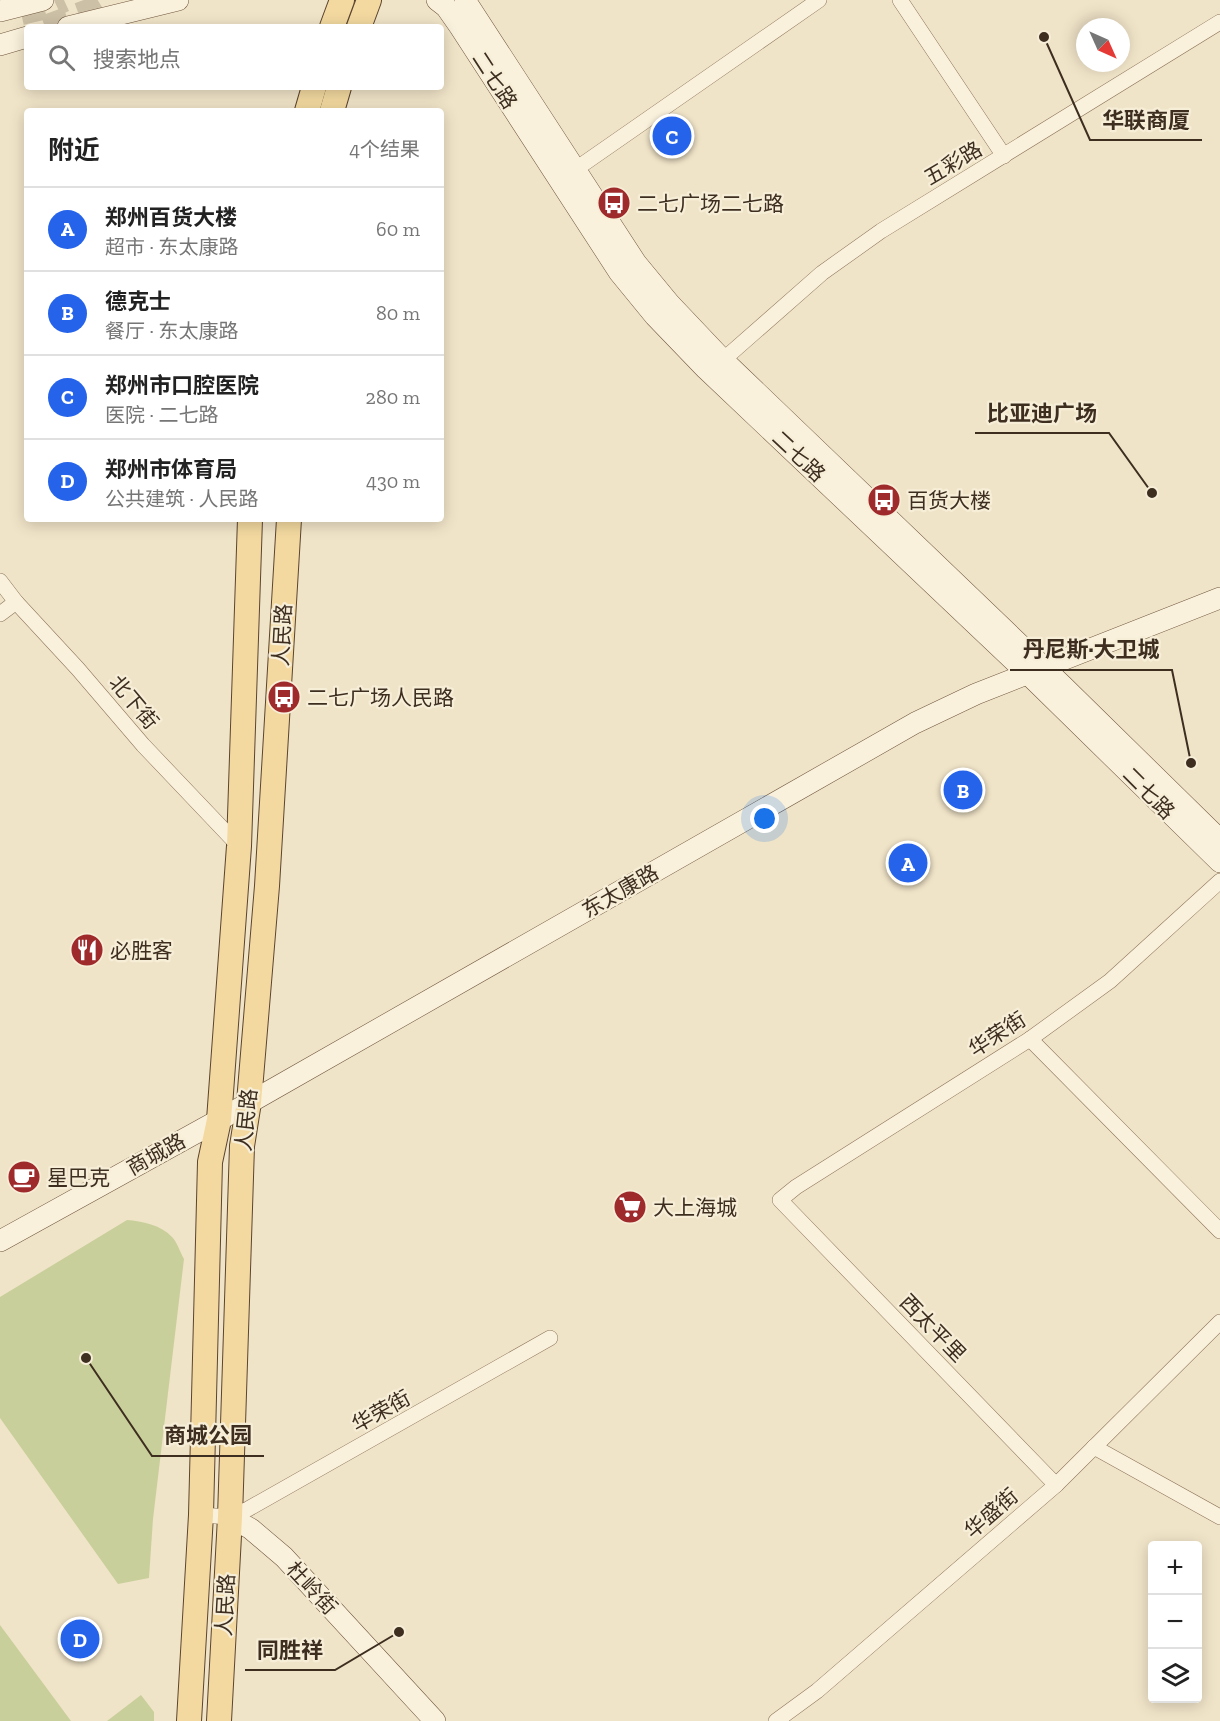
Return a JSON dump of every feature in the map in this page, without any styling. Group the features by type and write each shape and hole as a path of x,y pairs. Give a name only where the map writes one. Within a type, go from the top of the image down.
{"main road":[{"path":"0,11 43,0"},
{"path":"80,24 178,0"},
{"path":"333,24 342,0"},
{"path":"360,24 369,0"},
{"name":"二七路","path":"437,0 446,7 460,27 619,272 655,316 706,369 1220,840"},
{"name":"二七路","path":"465,0 636,263 669,303 723,360 1036,671 1220,862"},
{"path":"0,45 24,38"},
{"path":"307,108 313,90"},
{"path":"333,108 338,90"},
{"name":"人民路","path":"189,1721 201,1515 210,1162 219,1120 239,846 250,522"},
{"name":"人民路","path":"219,1721 230,1517 242,1146 249,1102 267,886 289,522"},
{"name":"东太康路","path":"219,1120 915,723 976,694 1220,598"},
{"name":"商城路","path":"3,1235 219,1120"},
{"name":"杜岭街","path":"230,1517 251,1529 284,1557 435,1721"}],"street":[{"path":"576,169 819,0"},
{"path":"900,0 1004,156"},
{"name":"五彩路","path":"723,360 822,273 881,231 1220,22"},
{"name":"北下街","path":"0,582 143,745 239,846"},
{"path":"0,614 16,602"},
{"name":"华荣街","path":"780,1200 796,1187 1029,1039 1110,981 1220,881"},
{"path":"1029,1039 1220,1231"},
{"name":"西太平里","path":"780,1200 1056,1485"},
{"name":"华盛街","path":"776,1721 817,1691 1056,1485 1220,1322"},
{"name":"华荣街","path":"230,1517 550,1338"},
{"path":"1094,1447 1220,1517"},
{"path":"201,1515 230,1517"}],"green space":[{"path":"127,1220 151,1224 168,1233 184,1259 153,1519 149,1578 118,1584 0,1418 0,1297"},
{"path":"0,1625 71,1721 0,1721"},
{"path":"141,1695 154,1712 154,1721 107,1721"}],"tunnel":[{"path":"21,13 51,6 64,0"},
{"path":"53,24 94,9 109,0"}],"place":[{"name":"华联商厦","path":"1044,37"},
{"name":"郑州市口腔医院","path":"672,136"},
{"name":"二七广场二七路","path":"614,203"},
{"name":"比亚迪广场","path":"1152,493"},
{"name":"百货大楼","path":"884,500"},
{"name":"二七广场人民路","path":"284,697"},
{"name":"丹尼斯·大卫城","path":"1191,763"},
{"name":"德克士","path":"963,790"},
{"name":"郑州百货大楼","path":"908,863"},
{"name":"必胜客","path":"87,950"},
{"name":"星巴克","path":"24,1177"},
{"name":"大上海城","path":"630,1207"},
{"name":"商城公园","path":"86,1358"},
{"name":"同胜祥","path":"399,1632"},
{"name":"郑州市体育局","path":"80,1639"}]}
